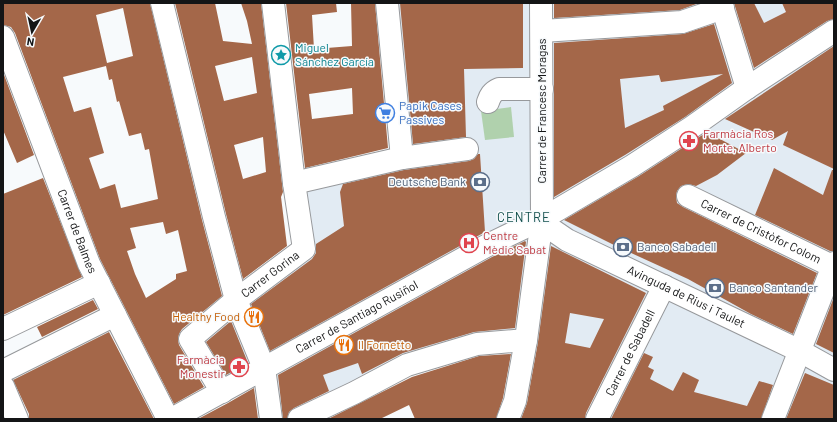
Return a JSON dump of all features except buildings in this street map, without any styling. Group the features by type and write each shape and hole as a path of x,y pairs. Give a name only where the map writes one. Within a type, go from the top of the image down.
{"street":[{"path":"162,3 214,217 236,300 264,368 271,419"},
{"path":"273,3 294,183 402,158 467,149"},
{"path":"387,3 402,158"},
{"name":"Carrer de Francesc Moragas","path":"508,419 515,400 526,340 542,219 541,3"},
{"path":"542,31 682,22 722,6 747,88"},
{"name":"Carrer de Santiago Rusiñol","path":"172,419 486,246 542,219 632,166 834,31"},
{"name":"Carrer de Balmes","path":"3,37 89,264 168,419"},
{"path":"488,102 489,97 494,91 499,89 542,89"},
{"name":"Carrer Gorina","path":"222,392 190,339 236,300 304,249 294,183"},
{"name":"Carrer de Cristòfor Colom","path":"688,196 834,266"},
{"name":"Avinguda de Rius i Taulet","path":"542,219 548,227 567,240 800,351 834,370"},
{"path":"773,419 834,266"},
{"path":"3,329 98,283"},
{"name":"Carrer de Sabadell","path":"597,419 664,286"},
{"path":"3,371 115,315"},
{"path":"300,419 407,365 477,344 526,340"},
{"path":"3,386 16,419"}],"shaded area":[{"path":"387,3 834,3 834,419 597,419 615,383 526,340 477,344 299,419 271,419 264,368 222,392 190,339 304,249 293,179 402,158"}],"green space":[{"path":"511,107 514,137 485,140 481,111"}],"place":[{"name":"Miguel Sánchez García","path":"281,55"},
{"name":"Papik Cases Passives","path":"385,113"},
{"name":"Farmàcia Ros Morte, Alberto","path":"689,141"},
{"name":"Deutsche Bank","path":"480,182"},
{"name":"Centre Mèdic Sabat","path":"469,243"},
{"name":"Banco Sabadell","path":"623,247"},
{"name":"Banco Santander","path":"715,288"},
{"name":"Healthy Food","path":"254,317"},
{"name":"Il Fornetto","path":"344,345"},
{"name":"Farmàcia Monestir","path":"239,367"}],"district":[{"name":"CENTRE","path":"524,217"}]}
